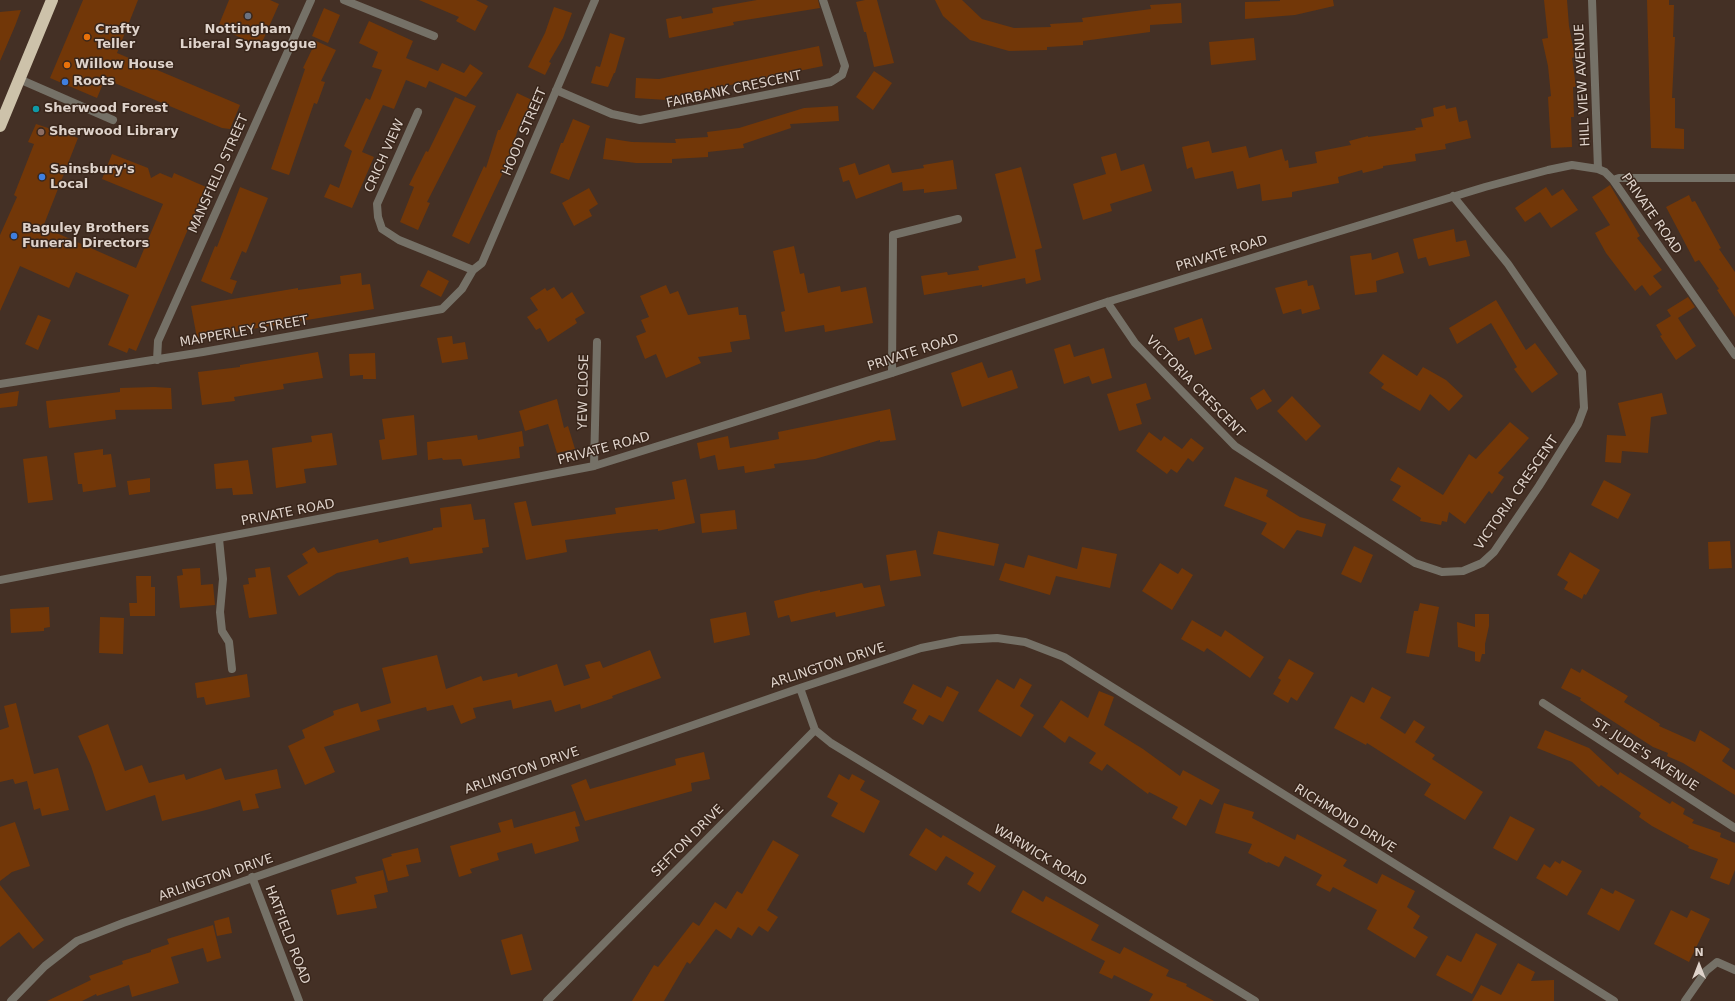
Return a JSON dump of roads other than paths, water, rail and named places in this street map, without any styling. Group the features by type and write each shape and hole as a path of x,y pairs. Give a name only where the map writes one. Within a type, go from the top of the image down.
{"highway":[{"path":"0,126 52,0"}],"street":[{"name":"MANSFIELD STREET","path":"156,360 158,341 311,0"},
{"path":"344,0 434,36"},
{"name":"HOOD STREET","path":"473,270 482,263 595,0"},
{"name":"FAIRBANK CRESCENT","path":"556,90 612,114 640,120 831,82 842,75 844,66 823,0"},
{"name":"HILL VIEW AVENUE","path":"1592,0 1598,169"},
{"path":"19,79 113,120"},
{"name":"CRICH VIEW","path":"418,112 377,204 378,217 382,230 399,240 473,270"},
{"name":"PRIVATE ROAD","path":"0,580 594,466 892,373 1108,302 1453,196 1554,168 1572,165 1598,169 1605,172 1613,180 1735,355"},
{"path":"1613,180 1619,178 1735,178"},
{"name":"VICTORIA CRESCENT","path":"1108,302 1135,343 1235,446 1415,563 1442,572 1463,571 1482,563 1494,552 1539,486 1578,424 1584,408 1582,372 1508,264 1453,196"},
{"path":"892,373 893,235 958,219"},
{"name":"MAPPERLEY STREET","path":"0,384 156,360 442,309 462,289 473,270"},
{"name":"YEW CLOSE","path":"594,466 597,342"},
{"path":"219,539 223,579 220,612 222,631 229,642 232,669"},
{"name":"ARLINGTON DRIVE","path":"11,1001 45,966 77,941 252,877 800,688 921,648 961,640 997,638 1025,642 1064,658"},
{"name":"RICHMOND DRIVE","path":"1064,658 1614,1001"},
{"path":"800,688 815,730"},
{"name":"ST. JUDE'S AVENUE","path":"1543,703 1735,828"},
{"name":"SEFTON DRIVE","path":"547,1001 815,730"},
{"name":"WARWICK ROAD","path":"815,730 831,743 1255,1001"},
{"name":"HATFIELD ROAD","path":"252,877 299,1001"},
{"path":"1686,1001 1706,971 1717,962 1735,970"}],"place":[{"name":"Nottingham Liberal Synagogue","path":"248,16"},
{"name":"Crafty Teller","path":"87,37"},
{"name":"Willow House","path":"67,65"},
{"name":"Roots","path":"65,82"},
{"name":"Sherwood Forest","path":"36,109"},
{"name":"Sherwood Library","path":"41,132"},
{"name":"Sainsbury's Local","path":"42,177"},
{"name":"Baguley Brothers Funeral Directors","path":"14,236"}]}
